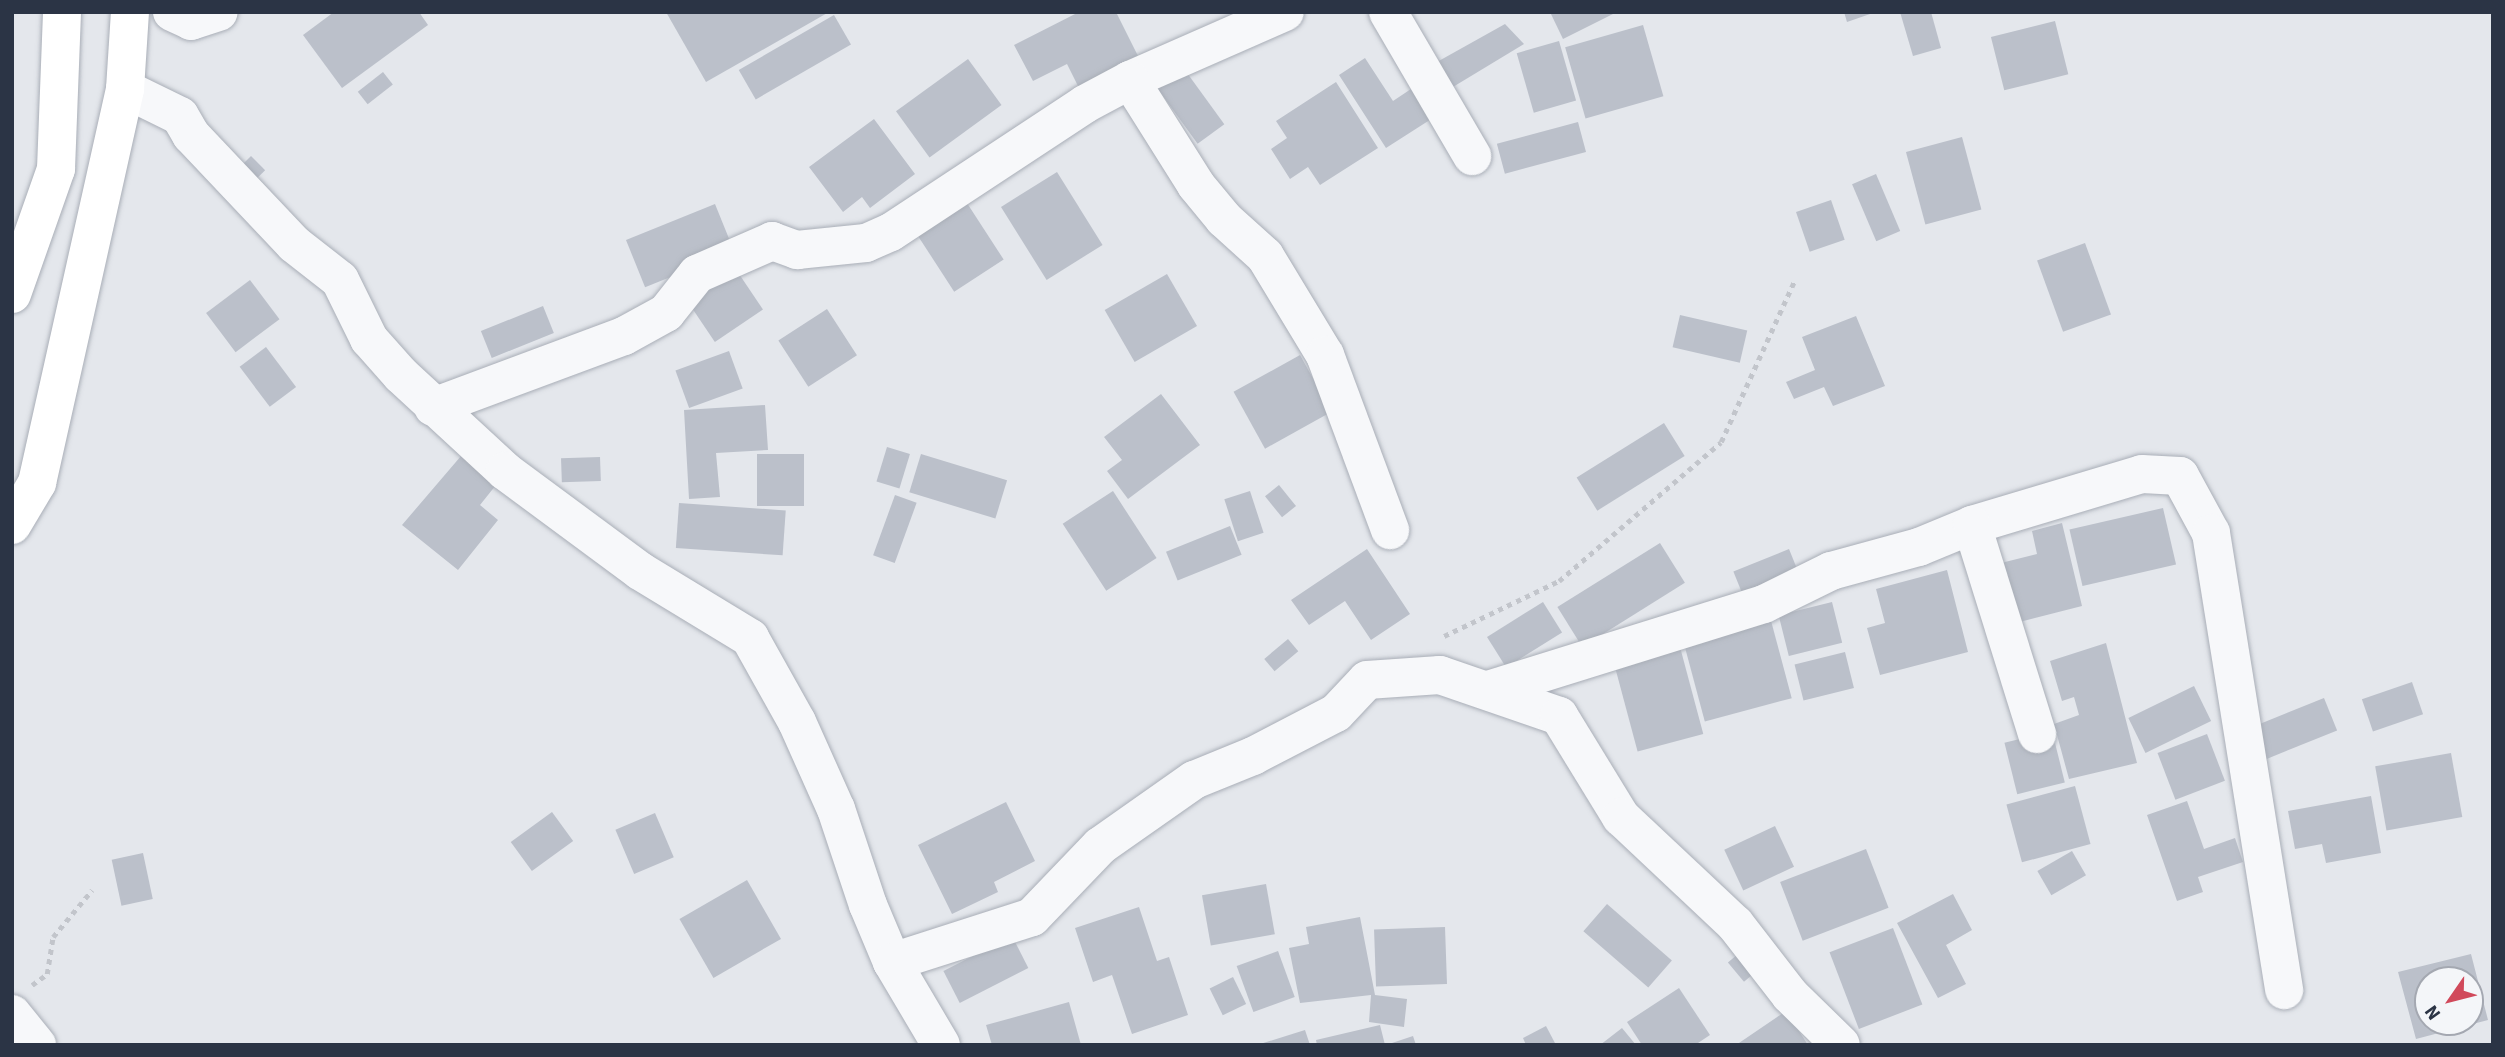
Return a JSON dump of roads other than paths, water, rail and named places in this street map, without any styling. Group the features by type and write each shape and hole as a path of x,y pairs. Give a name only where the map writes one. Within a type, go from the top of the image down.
{"main road":[{"path":"12,294 56,169 62,12"},
{"path":"12,524 37,483 125,89 130,12"}],"street":[{"path":"172,12 191,20 219,12"},
{"path":"433,407 624,336 666,313 697,274 772,241 797,250 866,243 891,232 1085,104 1130,80 1284,12"},
{"path":"1388,12 1472,156"},
{"path":"1130,80 1189,177 1224,219 1265,256 1325,355 1390,530"},
{"path":"125,89 180,117 191,135 294,244 340,280 369,339 433,407 505,471 640,571 750,638 797,722 836,808 868,905 892,962 941,1045"},
{"path":"1488,690 1764,604 1831,572 1919,547 1972,525 2142,474 2180,476 2211,533 2284,989"},
{"path":"1972,525 2037,734"},
{"path":"892,962 1032,917 1100,846 1194,780 1253,756 1336,713 1367,680 1440,675 1559,716 1621,817 1735,924 1790,995 1841,1045"},
{"path":"21,1000 37,1045"}]}
